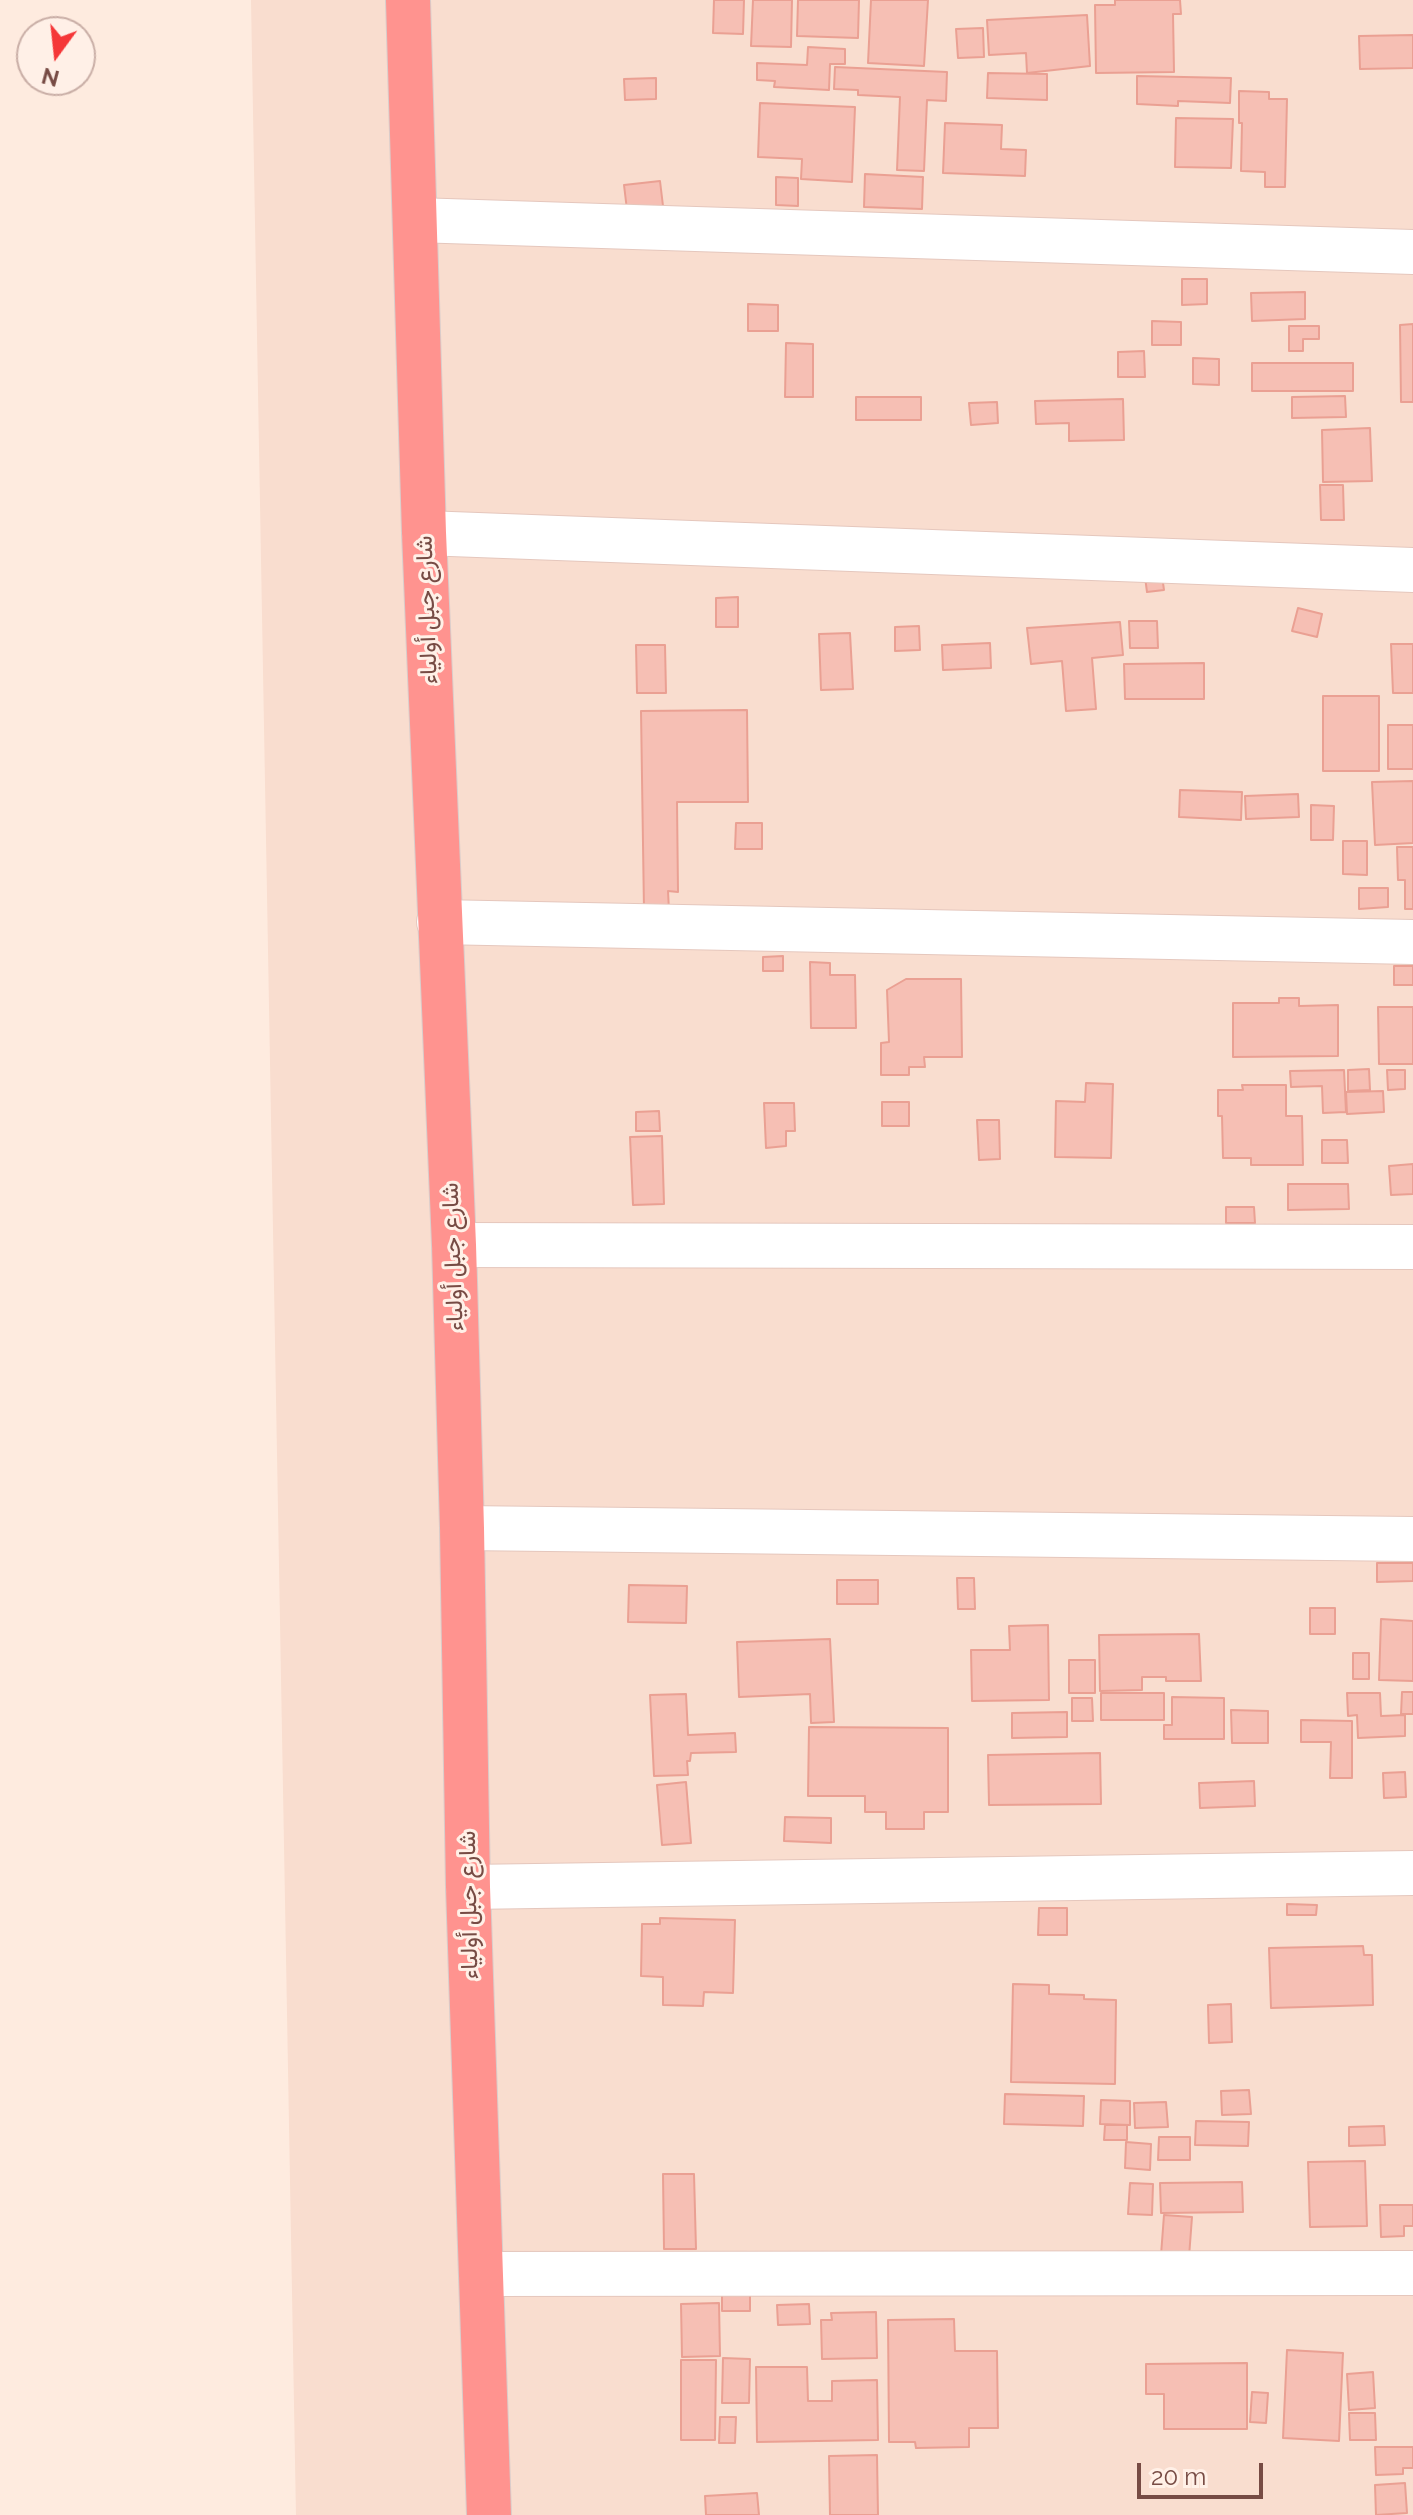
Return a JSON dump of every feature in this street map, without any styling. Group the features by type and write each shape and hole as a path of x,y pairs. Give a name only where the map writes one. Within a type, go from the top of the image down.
{"highway":[{"name":"شارع جبل أولياء","path":"408,0 424,533 454,1245 468,1887 489,2515"}],"street":[{"path":"415,220 1413,252"},
{"path":"424,533 1413,570"},
{"path":"439,922 1413,942"},
{"path":"454,1245 1413,1247"},
{"path":"462,1528 1413,1539"},
{"path":"468,1887 1413,1873"},
{"path":"481,2274 1413,2273"}],"shaded area":[{"path":"251,0 1413,0 1413,2515 296,2515"}],"building":[{"path":"714,0 744,0 743,34 713,33"},
{"path":"753,0 792,0 791,47 751,46"},
{"path":"798,0 859,0 858,38 797,36"},
{"path":"871,0 928,0 924,66 868,63"},
{"path":"1115,0 1180,0 1181,14 1173,14 1174,72 1096,73 1095,5 1115,5"},
{"path":"1087,15 1090,66 1027,73 1026,53 989,55 987,20"},
{"path":"983,28 984,57 958,58 956,29"},
{"path":"1413,35 1413,68 1360,69 1359,36"},
{"path":"808,47 845,49 845,64 830,64 829,90 774,87 775,81 757,80 757,63 807,65"},
{"path":"835,67 947,72 946,101 927,100 924,171 897,170 900,97 858,95 858,90 834,89"},
{"path":"988,73 1047,74 1047,100 987,98"},
{"path":"1137,76 1231,78 1230,103 1178,101 1178,106 1137,104"},
{"path":"656,78 656,99 625,100 624,79"},
{"path":"1239,91 1269,92 1269,99 1287,99 1285,187 1265,187 1265,172 1241,171"},
{"path":"760,103 855,107 852,182 801,179 802,159 758,157"},
{"path":"1176,118 1233,119 1231,168 1175,167"},
{"path":"945,123 1002,125 1001,149 1026,150 1025,176 943,173"},
{"path":"865,174 923,177 922,209 864,207"},
{"path":"776,177 798,178 798,206 776,205"},
{"path":"660,181 663,206 627,210 624,185"},
{"path":"1182,279 1207,279 1207,304 1182,305"},
{"path":"1305,292 1305,319 1252,321 1251,293"},
{"path":"748,304 778,305 778,331 748,331"},
{"path":"1152,321 1181,322 1181,345 1152,345"},
{"path":"1413,324 1413,402 1401,402 1400,325"},
{"path":"1289,326 1319,326 1319,339 1303,339 1303,351 1289,351"},
{"path":"786,343 813,344 813,397 785,397"},
{"path":"1144,351 1145,377 1118,377 1118,352"},
{"path":"1193,358 1219,359 1219,385 1193,384"},
{"path":"1252,363 1353,363 1353,391 1252,391"},
{"path":"1345,396 1346,417 1292,418 1292,397"},
{"path":"856,397 921,397 921,420 856,420"},
{"path":"1123,399 1124,440 1069,441 1069,423 1036,424 1035,401"},
{"path":"997,402 998,423 971,425 969,403"},
{"path":"1370,428 1372,481 1323,482 1322,430"},
{"path":"1320,485 1343,485 1344,520 1321,520"},
{"path":"1162,576 1164,590 1147,592 1145,577"},
{"path":"738,597 738,627 716,627 716,598"},
{"path":"1298,608 1322,614 1317,637 1292,631"},
{"path":"1129,621 1157,621 1158,648 1130,648"},
{"path":"1120,622 1123,655 1092,658 1096,709 1066,711 1062,661 1031,664 1027,628"},
{"path":"919,626 920,650 895,651 895,627"},
{"path":"850,633 853,689 821,690 819,634"},
{"path":"990,643 991,668 943,670 942,645"},
{"path":"1391,644 1413,644 1413,693 1393,693"},
{"path":"636,645 665,645 666,693 637,693"},
{"path":"1204,663 1204,699 1125,699 1124,664"},
{"path":"1323,696 1379,696 1379,771 1323,771"},
{"path":"747,710 748,802 677,802 678,892 668,891 669,911 644,910 641,711"},
{"path":"1388,725 1413,725 1413,769 1388,769"},
{"path":"1413,781 1413,843 1375,845 1372,782"},
{"path":"1180,790 1242,792 1241,820 1179,817"},
{"path":"1298,794 1299,817 1246,819 1245,796"},
{"path":"1311,805 1334,806 1333,840 1311,840"},
{"path":"736,823 762,823 762,849 735,849"},
{"path":"1343,841 1367,841 1367,875 1343,874"},
{"path":"1397,847 1413,847 1413,909 1405,909 1405,880 1398,880"},
{"path":"1359,888 1388,888 1388,907 1359,909"},
{"path":"783,956 783,971 763,971 763,957"},
{"path":"810,962 830,963 830,975 855,975 856,1028 811,1028"},
{"path":"1394,966 1413,966 1413,985 1394,985"},
{"path":"906,979 961,979 962,1057 924,1057 925,1067 909,1067 909,1075 881,1075 881,1043 889,1042 887,990"},
{"path":"1279,998 1299,998 1299,1006 1338,1005 1338,1056 1233,1057 1233,1003 1279,1003"},
{"path":"1378,1007 1413,1007 1413,1064 1379,1064"},
{"path":"1369,1069 1370,1090 1348,1091 1348,1070"},
{"path":"1344,1070 1346,1112 1323,1113 1322,1086 1291,1087 1290,1071"},
{"path":"1387,1070 1405,1070 1405,1089 1388,1090"},
{"path":"1086,1083 1113,1084 1111,1158 1055,1157 1056,1101 1085,1102"},
{"path":"1242,1085 1286,1085 1286,1116 1302,1116 1303,1165 1251,1165 1251,1158 1223,1158 1218,1090 1243,1090"},
{"path":"1383,1091 1384,1112 1347,1114 1346,1092"},
{"path":"882,1102 909,1102 909,1126 882,1126"},
{"path":"764,1103 794,1103 795,1131 786,1131 786,1146 766,1148"},
{"path":"659,1111 660,1131 636,1131 636,1112"},
{"path":"977,1120 999,1120 1000,1159 979,1160"},
{"path":"662,1136 664,1204 633,1205 630,1137"},
{"path":"1322,1140 1347,1140 1348,1163 1322,1163"},
{"path":"1413,1164 1413,1194 1391,1195 1389,1166"},
{"path":"1288,1184 1348,1184 1349,1209 1288,1210"},
{"path":"1226,1207 1254,1207 1255,1223 1226,1223"},
{"path":"1377,1563 1413,1563 1413,1581 1377,1582"},
{"path":"957,1578 974,1578 975,1609 958,1609"},
{"path":"837,1580 878,1580 878,1604 837,1604"},
{"path":"629,1585 687,1586 686,1623 628,1622"},
{"path":"1310,1608 1335,1608 1335,1634 1310,1634"},
{"path":"1381,1619 1413,1621 1413,1681 1379,1680"},
{"path":"1048,1625 1049,1700 972,1701 971,1650 1010,1650 1009,1626"},
{"path":"1199,1634 1201,1681 1142,1677 1142,1690 1100,1691 1099,1635"},
{"path":"830,1639 834,1722 811,1723 810,1694 739,1697 737,1642"},
{"path":"1353,1653 1369,1653 1369,1679 1353,1679"},
{"path":"1069,1660 1095,1660 1095,1693 1069,1693"},
{"path":"1402,1692 1413,1692 1413,1714 1401,1714"},
{"path":"1101,1693 1164,1693 1164,1720 1101,1720"},
{"path":"1347,1693 1380,1693 1381,1716 1405,1715 1405,1736 1358,1738 1357,1715 1348,1716"},
{"path":"686,1694 688,1735 735,1733 736,1752 691,1753 690,1761 687,1761 688,1775 654,1776 650,1695"},
{"path":"1172,1697 1224,1698 1224,1739 1164,1739 1164,1725 1172,1725"},
{"path":"1072,1698 1092,1698 1093,1721 1072,1721"},
{"path":"1231,1710 1268,1711 1268,1743 1232,1743"},
{"path":"1067,1712 1067,1737 1012,1738 1012,1713"},
{"path":"1301,1720 1352,1721 1352,1778 1330,1778 1331,1742 1301,1742"},
{"path":"809,1727 948,1728 948,1812 924,1812 924,1829 886,1829 886,1812 865,1812 865,1796 808,1796"},
{"path":"1100,1753 1101,1804 989,1805 988,1755"},
{"path":"1405,1772 1406,1797 1384,1798 1383,1773"},
{"path":"1254,1781 1255,1806 1200,1808 1199,1783"},
{"path":"686,1782 691,1843 662,1845 657,1785"},
{"path":"785,1817 831,1818 831,1843 784,1841"},
{"path":"1287,1904 1317,1905 1316,1915 1287,1915"},
{"path":"1039,1908 1067,1908 1067,1935 1038,1935"},
{"path":"660,1918 735,1920 733,1993 704,1992 703,2006 663,2005 663,1977 641,1976 642,1924 660,1924"},
{"path":"1363,1946 1364,1955 1372,1955 1373,2005 1271,2008 1269,1948"},
{"path":"1013,1984 1049,1985 1049,1994 1116,2000 1115,2084 1011,2082"},
{"path":"1231,2004 1232,2042 1209,2043 1208,2005"},
{"path":"1249,2090 1251,2114 1222,2115 1221,2091"},
{"path":"1005,2094 1084,2096 1083,2126 1004,2124"},
{"path":"1101,2100 1130,2101 1130,2125 1100,2124"},
{"path":"1166,2102 1168,2127 1135,2128 1134,2103"},
{"path":"1196,2121 1249,2122 1248,2146 1195,2145"},
{"path":"1105,2125 1127,2125 1127,2140 1104,2140"},
{"path":"1384,2126 1385,2145 1349,2146 1349,2127"},
{"path":"1159,2137 1190,2137 1190,2160 1158,2160"},
{"path":"1126,2142 1151,2144 1150,2170 1125,2168"},
{"path":"1365,2161 1367,2226 1310,2227 1308,2162"},
{"path":"663,2174 694,2174 696,2249 664,2249"},
{"path":"1242,2182 1243,2212 1161,2213 1160,2183"},
{"path":"1130,2183 1153,2184 1152,2215 1128,2214"},
{"path":"1380,2205 1413,2205 1413,2226 1404,2226 1404,2236 1381,2237"},
{"path":"1164,2215 1192,2217 1189,2257 1161,2255"},
{"path":"722,2295 750,2295 750,2311 722,2311"},
{"path":"719,2303 720,2356 682,2357 681,2304"},
{"path":"809,2304 810,2324 778,2325 777,2305"},
{"path":"876,2312 877,2358 822,2359 821,2320 832,2320 831,2313"},
{"path":"954,2319 955,2351 997,2351 998,2428 969,2428 969,2447 916,2448 915,2442 889,2442 888,2320"},
{"path":"1287,2350 1343,2353 1339,2441 1283,2438"},
{"path":"723,2358 750,2359 749,2403 722,2403"},
{"path":"681,2360 716,2360 715,2440 681,2440"},
{"path":"1247,2363 1247,2429 1164,2429 1164,2394 1146,2394 1146,2364"},
{"path":"756,2367 807,2367 808,2401 832,2401 832,2381 877,2380 878,2440 757,2442"},
{"path":"1373,2372 1375,2408 1349,2410 1347,2374"},
{"path":"1252,2392 1268,2393 1266,2423 1250,2422"},
{"path":"1349,2413 1375,2413 1376,2440 1350,2440"},
{"path":"720,2417 736,2417 735,2443 719,2443"},
{"path":"1375,2447 1413,2447 1413,2468 1403,2468 1403,2474 1376,2475"},
{"path":"877,2455 878,2515 830,2515 829,2456"},
{"path":"1405,2483 1407,2513 1376,2515 1375,2485"},
{"path":"757,2493 759,2515 706,2515 705,2496"}]}
